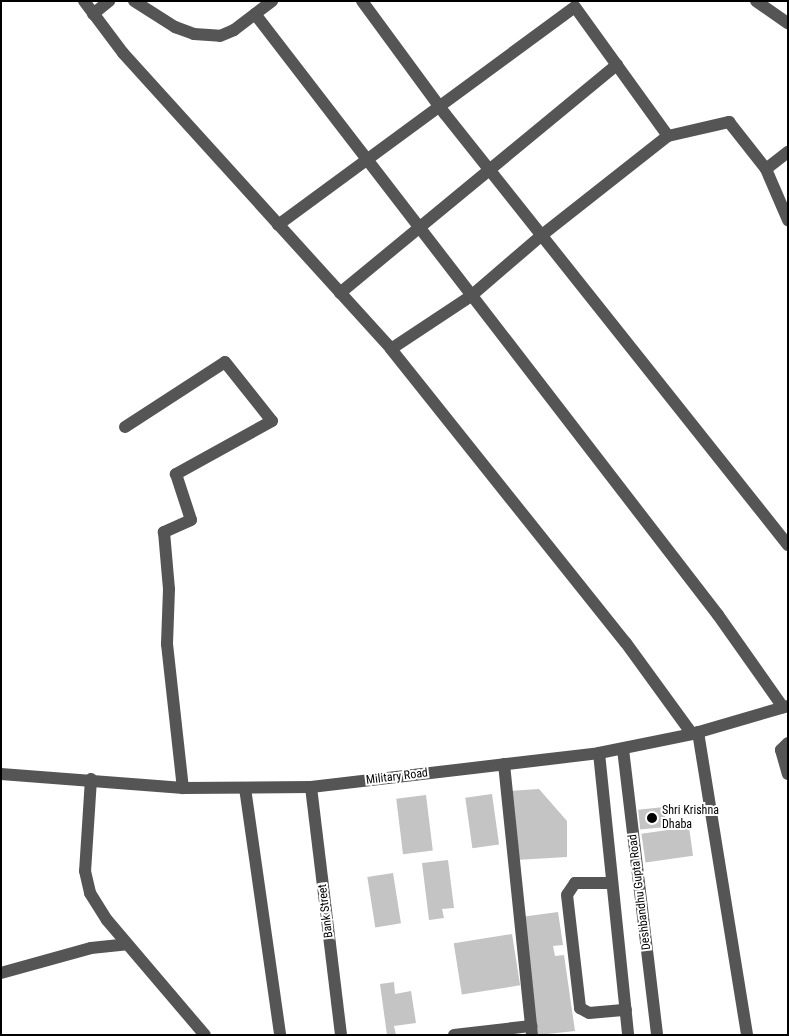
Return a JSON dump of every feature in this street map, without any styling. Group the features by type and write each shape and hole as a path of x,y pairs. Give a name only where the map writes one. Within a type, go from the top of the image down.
{"street":[{"path":"84,1 123,52 390,350 626,643 695,733 747,1035"},
{"path":"93,14 109,1"},
{"path":"134,1 176,27 213,36 234,30 272,1"},
{"path":"362,1 439,105 788,545"},
{"path":"756,1 788,23"},
{"path":"278,225 365,159 575,7 668,136"},
{"path":"255,14 718,615 785,707"},
{"path":"340,293 417,226 617,65"},
{"path":"390,350 471,296 542,235 668,136 729,122 766,169 788,220"},
{"path":"766,169 788,152"},
{"path":"125,427 225,362 272,421 176,474 192,520 164,532 168,589 167,644 183,788"},
{"name":"Military Road","path":"1,774 44,779 91,779 183,788 311,787 623,749 695,733 785,707"},
{"path":"788,743 780,750 788,774"},
{"name":"Deshbandhu Gupta Road","path":"623,749 658,1035"},
{"name":"Deshbandhu Gupta Road","path":"599,753 628,1035"},
{"path":"454,1035 532,1030 504,764"},
{"path":"91,779 85,871 90,893 98,909 205,1035"},
{"name":"Bank Street","path":"311,787 341,1035"},
{"path":"245,788 280,1035"},
{"path":"612,883 575,883 567,895 580,1008 589,1013 626,1010"},
{"path":"1,973 91,948 127,944"}],"building":[{"path":"539,789 567,821 567,857 516,860 509,791"},
{"path":"492,794 499,845 472,848 465,798"},
{"path":"426,795 433,851 403,854 396,799"},
{"name":"Shri Krishna Dhaba","path":"664,807 666,827 640,830 638,810"},
{"path":"689,827 693,856 646,862 641,834"},
{"path":"448,860 454,908 442,909 444,918 429,920 422,863"},
{"path":"393,873 401,923 375,927 367,877"},
{"path":"558,912 563,945 553,946 555,956 564,955 575,1031 538,1035 521,917"},
{"path":"512,934 520,985 462,995 454,943"},
{"path":"394,982 395,994 411,991 416,1023 394,1026 396,1035 387,1035 380,984"}],"place":[{"name":"Shri Krishna Dhaba","path":"652,818"}]}
